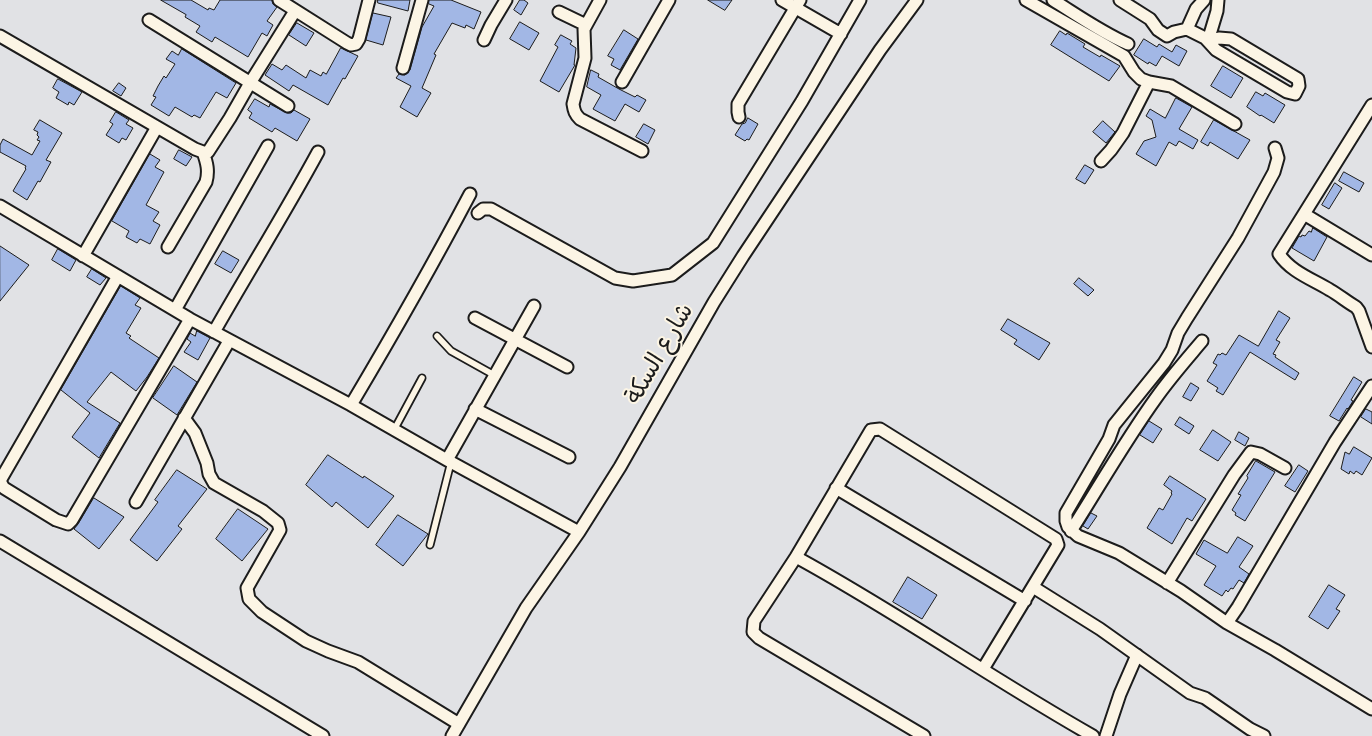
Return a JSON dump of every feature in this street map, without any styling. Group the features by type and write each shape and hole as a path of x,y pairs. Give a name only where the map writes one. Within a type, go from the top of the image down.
{"street":[{"path":"279,0 346,43 351,44 356,44 359,39 369,0"},
{"path":"403,68 422,0"},
{"path":"484,40 506,0"},
{"path":"600,0 584,29 585,58 573,104 576,114 580,119 642,151"},
{"path":"622,82 669,0"},
{"path":"782,0 797,4 841,34"},
{"path":"478,213 483,208 491,209 619,280 633,281 672,275 713,243 802,101 860,0"},
{"name":"شارع السكة","path":"452,736 526,608 579,532 620,467 714,302 743,256 880,50 917,0"},
{"path":"1026,0 1124,56 1141,79 1171,86 1235,124"},
{"path":"1052,0 1106,33 1128,44"},
{"path":"1120,0 1150,19 1158,30 1167,36 1187,29 1205,38 1216,50 1288,92 1295,94 1299,86 1298,79 1231,39 1219,38 1208,41"},
{"path":"1187,29 1196,9 1204,0"},
{"path":"1208,41 1217,11 1218,0"},
{"path":"739,116 738,104 797,4"},
{"path":"0,36 195,149 208,152 295,11"},
{"path":"559,12 586,26"},
{"path":"149,20 288,106"},
{"path":"1265,78 1278,67"},
{"path":"1101,161 1123,133 1149,82"},
{"path":"1372,105 1279,254 1285,263 1356,308 1372,347"},
{"path":"83,256 157,126"},
{"path":"175,310 268,146"},
{"path":"1275,148 1278,158 1274,172 1238,238 1183,325 1172,350 1114,426 1109,439 1066,513 1066,521 1068,527 1078,536 1118,553 1227,623 1372,709"},
{"path":"168,247 206,182 208,165 203,152"},
{"path":"214,332 318,152"},
{"path":"351,405 383,352 470,194"},
{"path":"0,206 190,319 351,405 579,532"},
{"path":"1304,214 1372,256"},
{"path":"118,276 1,479 4,488 56,520 68,524 72,520 190,319"},
{"path":"449,461 475,409 534,306"},
{"path":"475,318 567,367"},
{"path":"136,502 229,340"},
{"path":"1072,531 1138,423 1168,382 1202,341"},
{"path":"1155,374 1168,382"},
{"path":"1227,623 1335,442 1367,404 1372,386"},
{"path":"475,409 569,457"},
{"path":"184,418 195,433 214,483 263,511 278,523 280,530 247,588 249,599 262,612 306,641 358,662 460,724"},
{"path":"924,736 759,638 753,632 754,621 796,556 871,430 880,429 1058,541 1058,545 1034,587 983,669"},
{"path":"1109,439 1123,449"},
{"path":"1167,583 1234,475 1251,452 1260,454 1285,468"},
{"path":"836,488 1025,600"},
{"path":"0,541 323,736"},
{"path":"796,556 983,669 1046,710 1093,736"},
{"path":"1034,587 1100,629 1190,693 1206,698 1264,736"},
{"path":"1106,736 1120,694 1137,655"}],"lane":[{"path":"436,336 451,351 494,375"},
{"path":"394,430 422,378"},
{"path":"430,545 449,461"}],"building":[{"path":"161,0 191,0 208,10 209,8 214,10 220,0 272,0 273,4 277,7 267,21 273,25 267,36 262,33 248,57 215,37 212,42 196,32 200,26"},
{"path":"378,0 410,0 408,11 378,3"},
{"path":"429,0 451,0 481,12 474,29 466,25 465,28 452,23 434,54 436,55 422,88 431,93 417,117 400,107 411,86 396,78 399,74 405,75 410,70 422,27 434,6 429,4"},
{"path":"520,0 528,3 521,15 514,10"},
{"path":"708,0 732,0 725,10"},
{"path":"373,13 391,17 383,45 366,40"},
{"path":"520,22 539,33 529,50 510,39"},
{"path":"297,23 314,33 306,46 289,35"},
{"path":"624,30 638,39 620,70 611,65 614,59 608,56"},
{"path":"1060,31 1085,44 1083,47 1100,57 1101,55 1120,66 1109,81 1051,45"},
{"path":"561,35 572,41 570,44 576,48 575,65 559,92 540,81 558,47 555,45"},
{"path":"1144,39 1157,47 1159,44 1172,52 1176,45 1187,51 1179,66 1162,56 1156,66 1149,62 1148,64 1134,55"},
{"path":"341,48 358,56 328,105 293,85 289,91 265,75 272,64 282,70 286,65 306,78 310,70 321,76 323,72 326,74"},
{"path":"182,49 236,83 227,98 216,92 200,118 194,115 192,117 175,107 169,116 151,105 156,97 153,96 158,86 175,64 166,59 172,51 178,55"},
{"path":"1223,66 1243,78 1231,98 1211,86"},
{"path":"591,70 599,74 598,77 619,89 646,100 639,112 625,104 615,121 593,109 601,95 587,87"},
{"path":"58,79 82,92 74,105 69,102 68,105 56,98 59,92 53,88"},
{"path":"119,83 126,88 121,96 113,91"},
{"path":"1256,92 1263,96 1265,93 1285,105 1274,123 1247,107"},
{"path":"1176,98 1192,107 1179,129 1198,140 1193,149 1179,141 1176,146 1169,142 1156,166 1136,154 1144,141 1156,137 1152,120 1146,116 1150,109 1165,118"},
{"path":"255,99 269,107 270,104 287,113 291,113 294,110 310,119 297,141 275,128 272,132 249,118 252,113 248,110"},
{"path":"116,112 129,120 126,124 133,128 126,140 122,138 119,143 106,135 113,124 110,122"},
{"path":"748,118 758,124 749,140 745,141 735,135"},
{"path":"40,120 62,133 46,160 51,162 27,200 13,191 26,166 0,152 0,145 3,139 32,155 40,141 37,140 39,137 37,135 38,132 34,130"},
{"path":"1214,120 1250,140 1238,159 1210,142 1208,146 1201,142"},
{"path":"1103,121 1115,132 1106,143 1093,132"},
{"path":"644,124 655,130 648,144 636,137"},
{"path":"179,150 192,157 186,166 174,159"},
{"path":"150,154 160,160 155,167 164,172 146,205 159,212 153,221 160,225 150,244 140,239 137,243 126,237 129,231 112,221"},
{"path":"1085,165 1094,170 1085,184 1076,179"},
{"path":"1344,172 1364,183 1359,192 1339,181"},
{"path":"1335,183 1342,188 1329,209 1322,205"},
{"path":"1313,228 1327,237 1314,261 1292,248 1299,236 1305,236"},
{"path":"0,246 29,265 0,301"},
{"path":"58,249 76,260 70,271 52,260"},
{"path":"223,251 239,260 231,273 215,264"},
{"path":"92,269 106,278 100,285 87,277"},
{"path":"1079,278 1094,290 1088,296 1074,284"},
{"path":"121,286 140,298 135,305 141,308 126,333 131,336 129,338 159,358 136,391 111,372 87,402 120,423 99,458 72,437 90,413 61,390"},
{"path":"1279,311 1290,318 1276,340 1280,342 1273,354 1299,373 1295,380 1250,352 1223,395 1216,391 1218,388 1207,381 1217,365 1213,363 1218,354 1226,355 1239,335 1258,346"},
{"path":"1008,319 1050,343 1039,360 1014,344 1017,340 1001,330"},
{"path":"197,331 210,338 198,360 184,352 191,342 187,339 190,333 195,336"},
{"path":"174,366 197,382 177,415 153,398"},
{"path":"1354,377 1362,382 1351,400 1353,401 1339,421 1330,416"},
{"path":"1191,383 1199,388 1191,401 1183,397"},
{"path":"1366,409 1372,412 1372,424 1361,417"},
{"path":"1180,417 1194,426 1189,434 1175,425"},
{"path":"1149,421 1162,429 1153,443 1140,435"},
{"path":"1213,430 1231,442 1218,461 1200,450"},
{"path":"1239,432 1249,438 1245,446 1235,440"},
{"path":"1354,447 1372,458 1362,475 1356,471 1354,474 1350,471 1349,474 1341,469 1345,452 1349,454"},
{"path":"328,455 394,496 368,528 336,502 332,507 306,485"},
{"path":"1256,461 1275,472 1245,521 1235,515 1236,513 1232,510 1241,495 1238,494"},
{"path":"1299,465 1308,471 1295,492 1285,486"},
{"path":"177,470 207,489 178,526 182,529 157,561 130,540 158,502 155,500"},
{"path":"1170,476 1206,499 1192,521 1187,518 1172,544 1147,528 1159,508 1163,510 1172,494 1172,491 1164,485"},
{"path":"94,498 124,517 99,549 74,529"},
{"path":"238,509 268,529 242,561 216,539"},
{"path":"1091,513 1097,516 1088,529 1083,526"},
{"path":"398,515 428,534 403,566 376,545"},
{"path":"1238,537 1253,546 1239,567 1249,574 1244,583 1239,580 1233,589 1231,588 1228,592 1226,590 1222,596 1204,585 1216,566 1196,554 1204,540 1227,553"},
{"path":"908,577 937,595 922,619 893,602"},
{"path":"1329,585 1345,595 1336,609 1340,611 1328,629 1309,617"}]}
